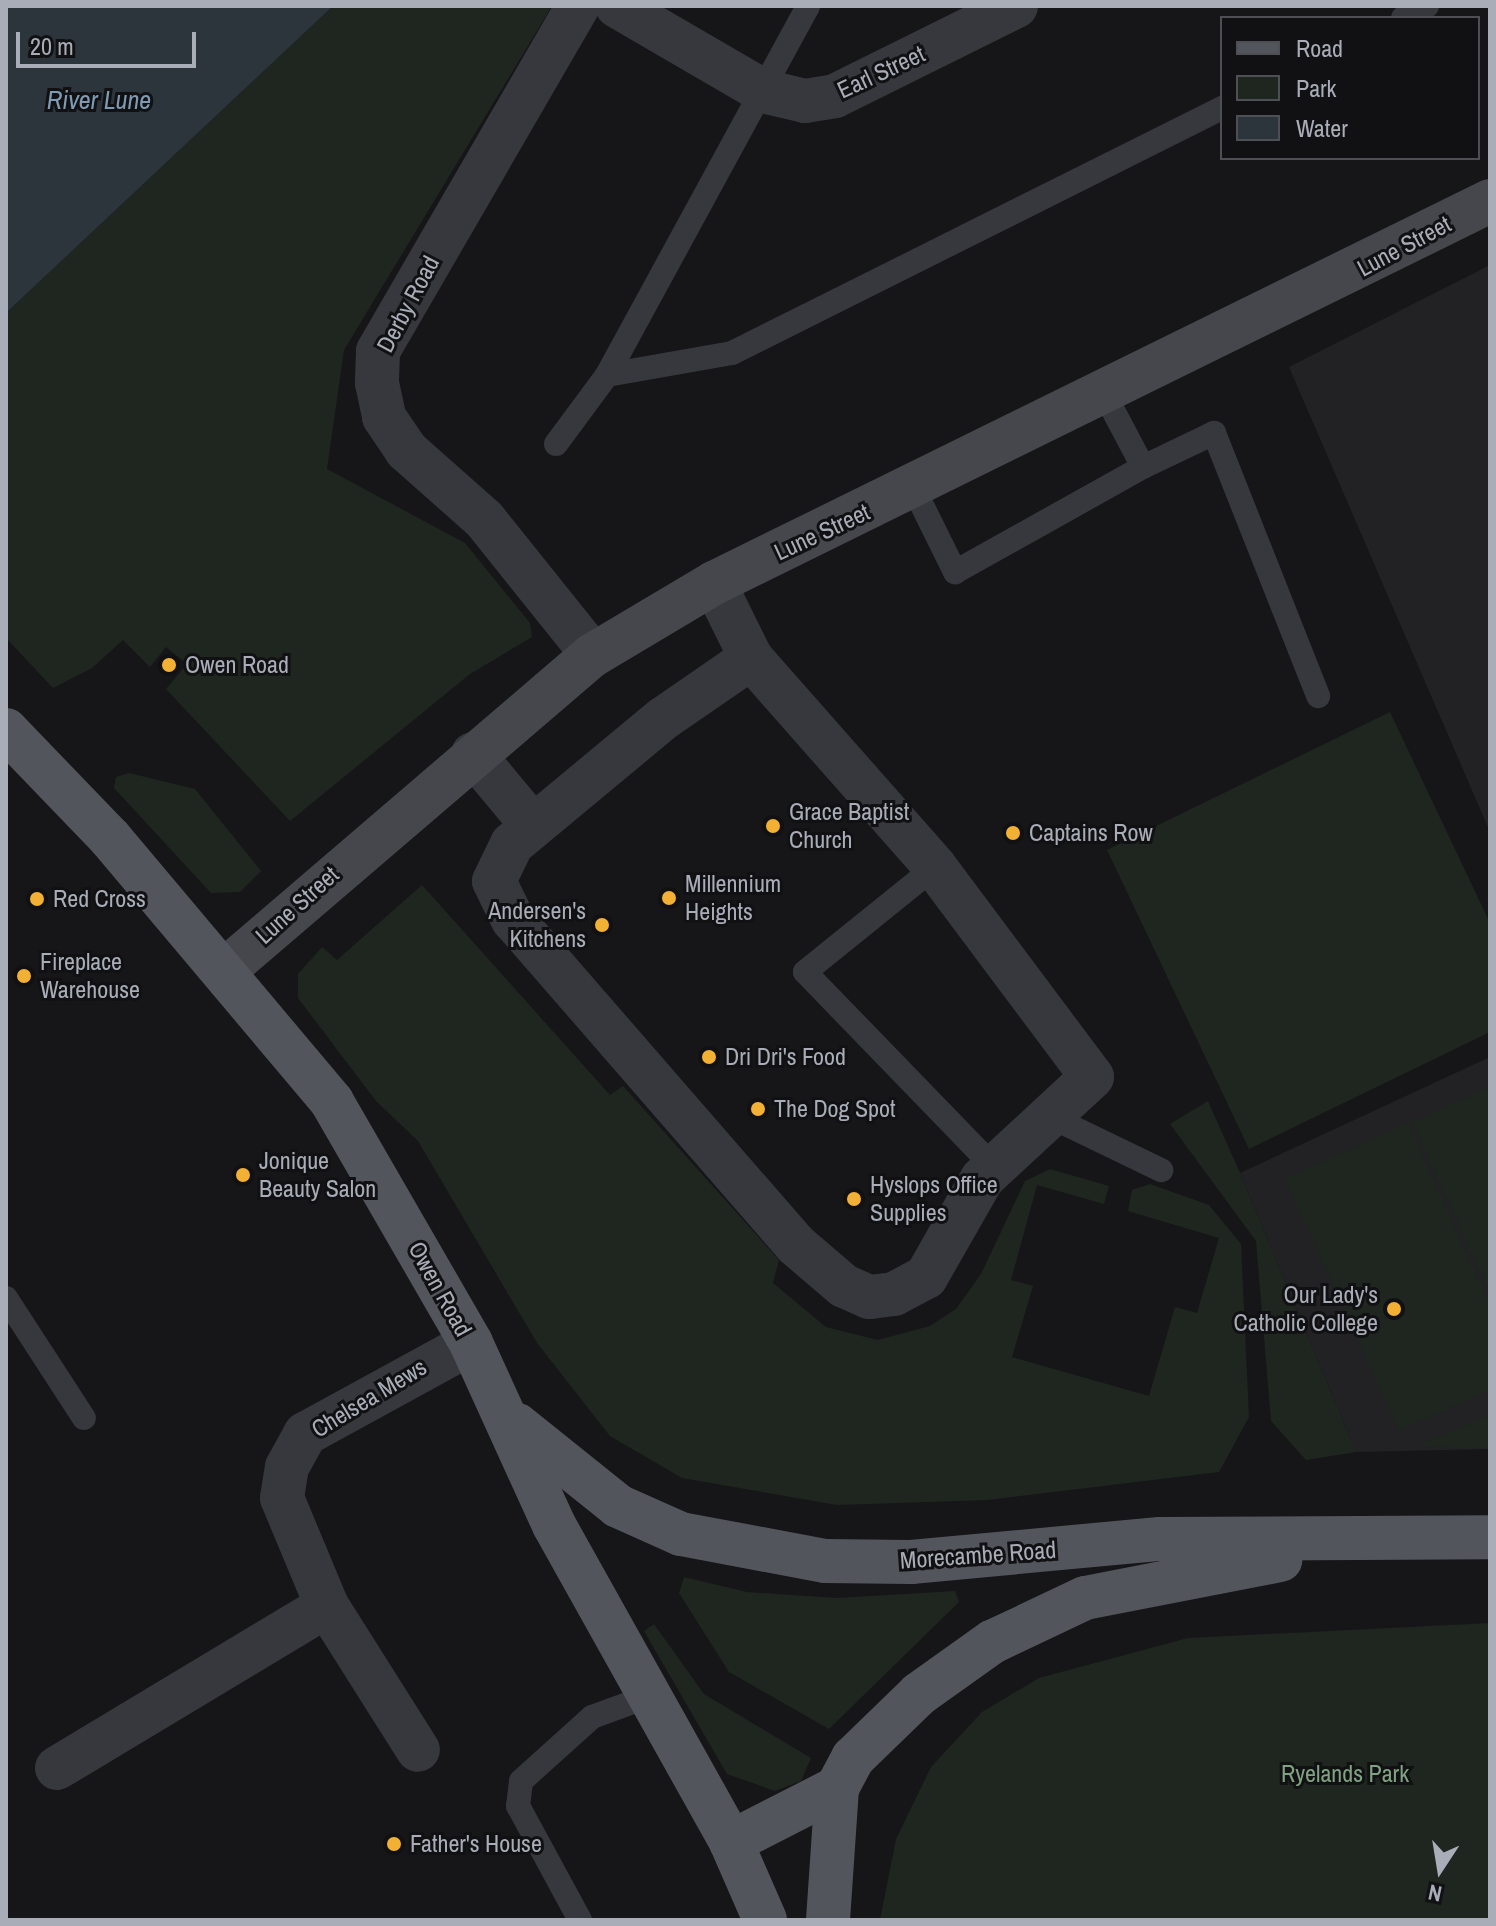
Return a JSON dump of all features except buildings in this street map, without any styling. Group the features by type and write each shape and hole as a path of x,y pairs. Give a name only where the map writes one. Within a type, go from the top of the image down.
{"main road":[{"name":"Owen Road","path":"6,730 225,970 332,1102 471,1343 507,1415 554,1525 731,1842 765,1920"},
{"name":"Morecambe Road","path":"507,1415 618,1506 681,1534 825,1561 911,1562 1160,1539 1490,1537"},
{"path":"828,1920 837,1788 853,1758 888,1720 1027,1623 1085,1598 1178,1577 1413,1538"},
{"path":"731,1842 837,1788"}],"street":[{"name":"Derby Road","path":"578,6 378,351 377,383 384,417 406,450 484,519 593,655"},
{"name":"Earl Street","path":"617,6 763,91 805,101 835,96 1016,6"},
{"name":"Lune Street","path":"225,970 473,754 593,655 714,583 1105,395 1490,201"},
{"path":"714,583 751,658 935,867 1092,1077 1047,1115 994,1167 926,1277 882,1295 844,1286 796,1245 513,920 494,881 522,835 664,718 751,658"},
{"path":"473,754 522,835"},
{"name":"Chelsea Mews","path":"418,1750 327,1606 282,1498 287,1467 305,1434 471,1343"},
{"path":"57,1768 327,1606"}],"lane":[{"path":"556,444 607,375 639,324 670,248 763,91 808,6"},
{"path":"1407,16 1427,6"},
{"path":"607,375 732,353 1220,109"},
{"path":"1105,395 1143,467"},
{"path":"914,489 955,572 1143,467 1214,433 1318,696"},
{"path":"935,867 805,972 994,1167"},
{"path":"1047,1115 1161,1170"},
{"path":"6,1298 84,1418"},
{"path":"580,1920 518,1806 521,1781 592,1717 649,1696"}],"shaded area":[{"path":"1490,265 1490,832 1289,367"},
{"name":"Our Lady's Catholic College","path":"1490,1057 1490,1449 1356,1452 1240,1173"}],"green space":[{"path":"333,6 552,6 344,350 327,469 465,543 530,623 532,637 470,674 290,821 166,689 187,664 166,647 150,667 123,640 92,668 53,688 6,638 6,313"},
{"path":"1390,712 1490,923 1490,1032 1249,1149 1107,850"},
{"path":"129,773 195,789 261,871 240,892 211,893 114,788 116,777"},
{"path":"422,885 610,1095 623,1086 779,1260 773,1283 826,1327 878,1340 930,1326 956,1309 981,1274 1025,1181 1050,1169 1109,1186 1104,1204 1037,1185 1011,1280 1033,1286 1012,1357 1149,1396 1175,1307 1197,1313 1219,1238 1128,1211 1132,1190 1150,1184 1209,1205 1241,1244 1249,1417 1219,1472 988,1500 837,1505 682,1478 610,1436 537,1343 418,1141 376,1101 298,998 298,974 322,947 337,960"},
{"path":"1490,1087 1490,1293 1412,1122"},
{"path":"1208,1101 1356,1452 1306,1460 1271,1421 1256,1241 1170,1124"},
{"path":"1408,1123 1490,1305 1490,1390 1399,1431 1285,1179"},
{"path":"1490,1415 1490,1449 1417,1446"},
{"path":"684,1577 747,1592 837,1598 955,1591 959,1602 829,1729 729,1672 679,1593"},
{"name":"Ryelands Park","path":"1490,1623 1490,1920 880,1920 896,1839 931,1767 982,1712 1039,1678 1188,1638"},
{"path":"654,1624 704,1694 811,1758 801,1781 775,1791 727,1774 644,1631"}],"water":[{"name":"River Lune","path":"6,6 333,6 6,313"}],"place":[{"name":"Owen Road","path":"169,665"},
{"name":"Grace Baptist Church","path":"773,826"},
{"name":"Captains Row","path":"1013,833"},
{"name":"Millennium Heights","path":"669,898"},
{"name":"Red Cross","path":"37,899"},
{"name":"Andersen's Kitchens","path":"602,925"},
{"name":"Fireplace Warehouse","path":"24,976"},
{"name":"Dri Dri's Food","path":"709,1057"},
{"name":"The Dog Spot","path":"758,1109"},
{"name":"Jonique Beauty Salon","path":"243,1175"},
{"name":"Hyslops Office Supplies","path":"854,1199"},
{"name":"Our Lady's Catholic College","path":"1394,1309"},
{"name":"Father's House","path":"394,1844"}]}
